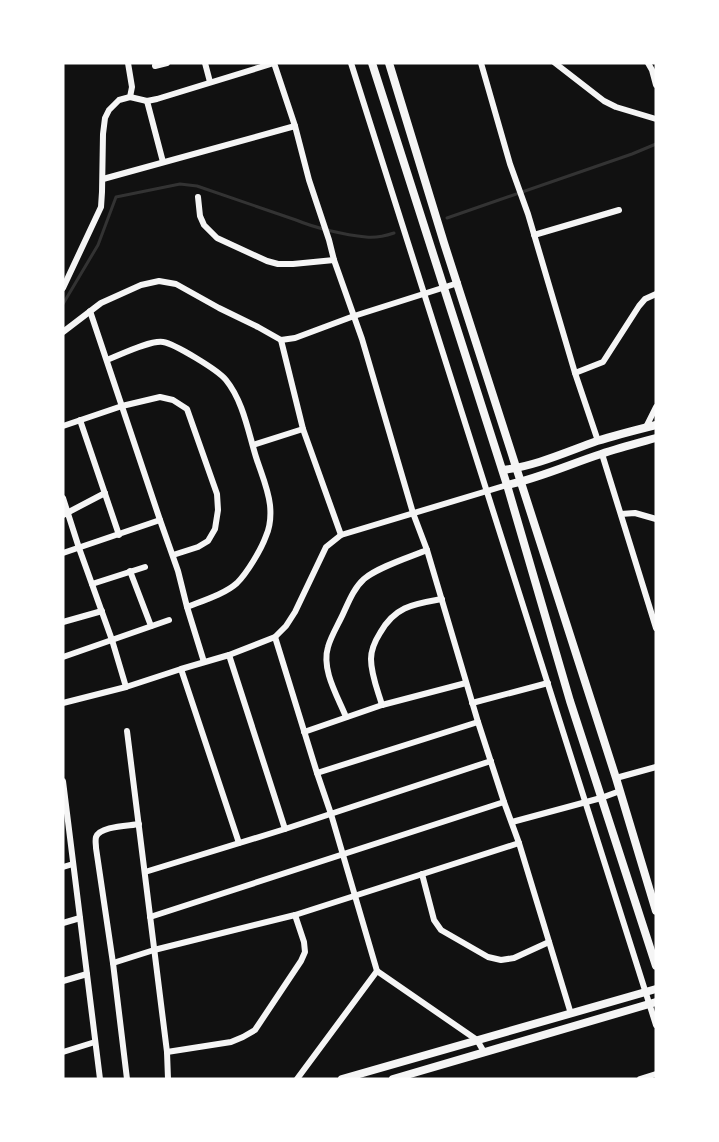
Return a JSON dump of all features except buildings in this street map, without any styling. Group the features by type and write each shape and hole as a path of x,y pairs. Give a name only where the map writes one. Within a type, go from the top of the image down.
{"street":[{"path":"128,63 132,87 130,97"},
{"path":"155,66 167,63"},
{"path":"205,63 210,82"},
{"path":"63,288 100,207 105,118 114,104 130,97 147,101 274,63 571,1014"},
{"path":"351,63 646,992 653,1003 656,1025"},
{"path":"372,63 503,470 570,701 656,966"},
{"path":"389,63 656,911"},
{"path":"481,63 574,373 598,441"},
{"path":"555,63 604,101 656,120"},
{"path":"652,66 656,85"},
{"path":"147,101 163,162"},
{"path":"102,179 295,126"},
{"path":"198,197 200,216 204,225 217,238 278,264 334,260"},
{"path":"534,235 620,210"},
{"path":"63,332 101,303 141,285 159,281 176,284 281,340 295,338 354,316 458,284"},
{"path":"574,373 603,362 639,306 645,299 656,294"},
{"path":"90,311 173,555 204,662"},
{"path":"281,340 303,429 341,535"},
{"path":"107,360 154,342 163,342 205,364 225,379 236,397 266,482 270,524 266,538 249,567 236,584 187,607"},
{"path":"63,426 122,406 160,397 173,400 187,409 213,480 218,510 215,530 208,541 198,547 173,555"},
{"path":"646,427 656,407"},
{"path":"80,420 119,535"},
{"path":"503,470 556,457 598,441 656,425"},
{"path":"253,445 303,429"},
{"path":"63,703 126,687 229,655 275,637 295,612 326,547 341,535 520,482 602,454 654,441"},
{"path":"602,454 654,612 656,628"},
{"path":"65,514 105,493"},
{"path":"63,498 65,514 102,611 126,687"},
{"path":"621,514 635,513 656,519"},
{"path":"63,553 160,520"},
{"path":"346,717 330,678 326,656 328,646 351,598 357,586 365,578 427,550"},
{"path":"92,584 145,567"},
{"path":"130,572 151,626"},
{"path":"382,705 371,660 373,648 384,625 393,615 403,609 418,603 442,599"},
{"path":"63,622 102,611"},
{"path":"63,657 169,620"},
{"path":"275,637 331,814 377,971 477,1040 484,1052"},
{"path":"229,655 285,829"},
{"path":"181,669 239,843"},
{"path":"304,732 382,705 466,682"},
{"path":"472,703 548,683"},
{"path":"317,773 478,722"},
{"path":"128,731 168,1079"},
{"path":"145,872 285,829 491,761"},
{"path":"616,778 656,767"},
{"path":"63,781 100,1079"},
{"path":"512,822 620,791"},
{"path":"150,917 504,802"},
{"path":"127,1079 96,837 101,831 107,829 139,824"},
{"path":"113,963 154,950 295,915 519,843"},
{"path":"63,867 73,864"},
{"path":"422,873 434,920 441,930 488,957 501,960 514,958 549,942"},
{"path":"166,1052 231,1042 255,1030 301,962 305,952 295,915"},
{"path":"63,923 80,918"},
{"path":"297,1079 377,971"},
{"path":"63,981 87,974"},
{"path":"342,1079 375,1074 477,1040 656,989"},
{"path":"393,1079 653,1003"},
{"path":"63,1052 95,1042"},
{"path":"640,1079 656,1074"}],"waterway":[{"path":"447,218 656,144"},
{"path":"63,304 98,245 116,197 180,184 197,186 330,231 369,237 394,233"}]}
